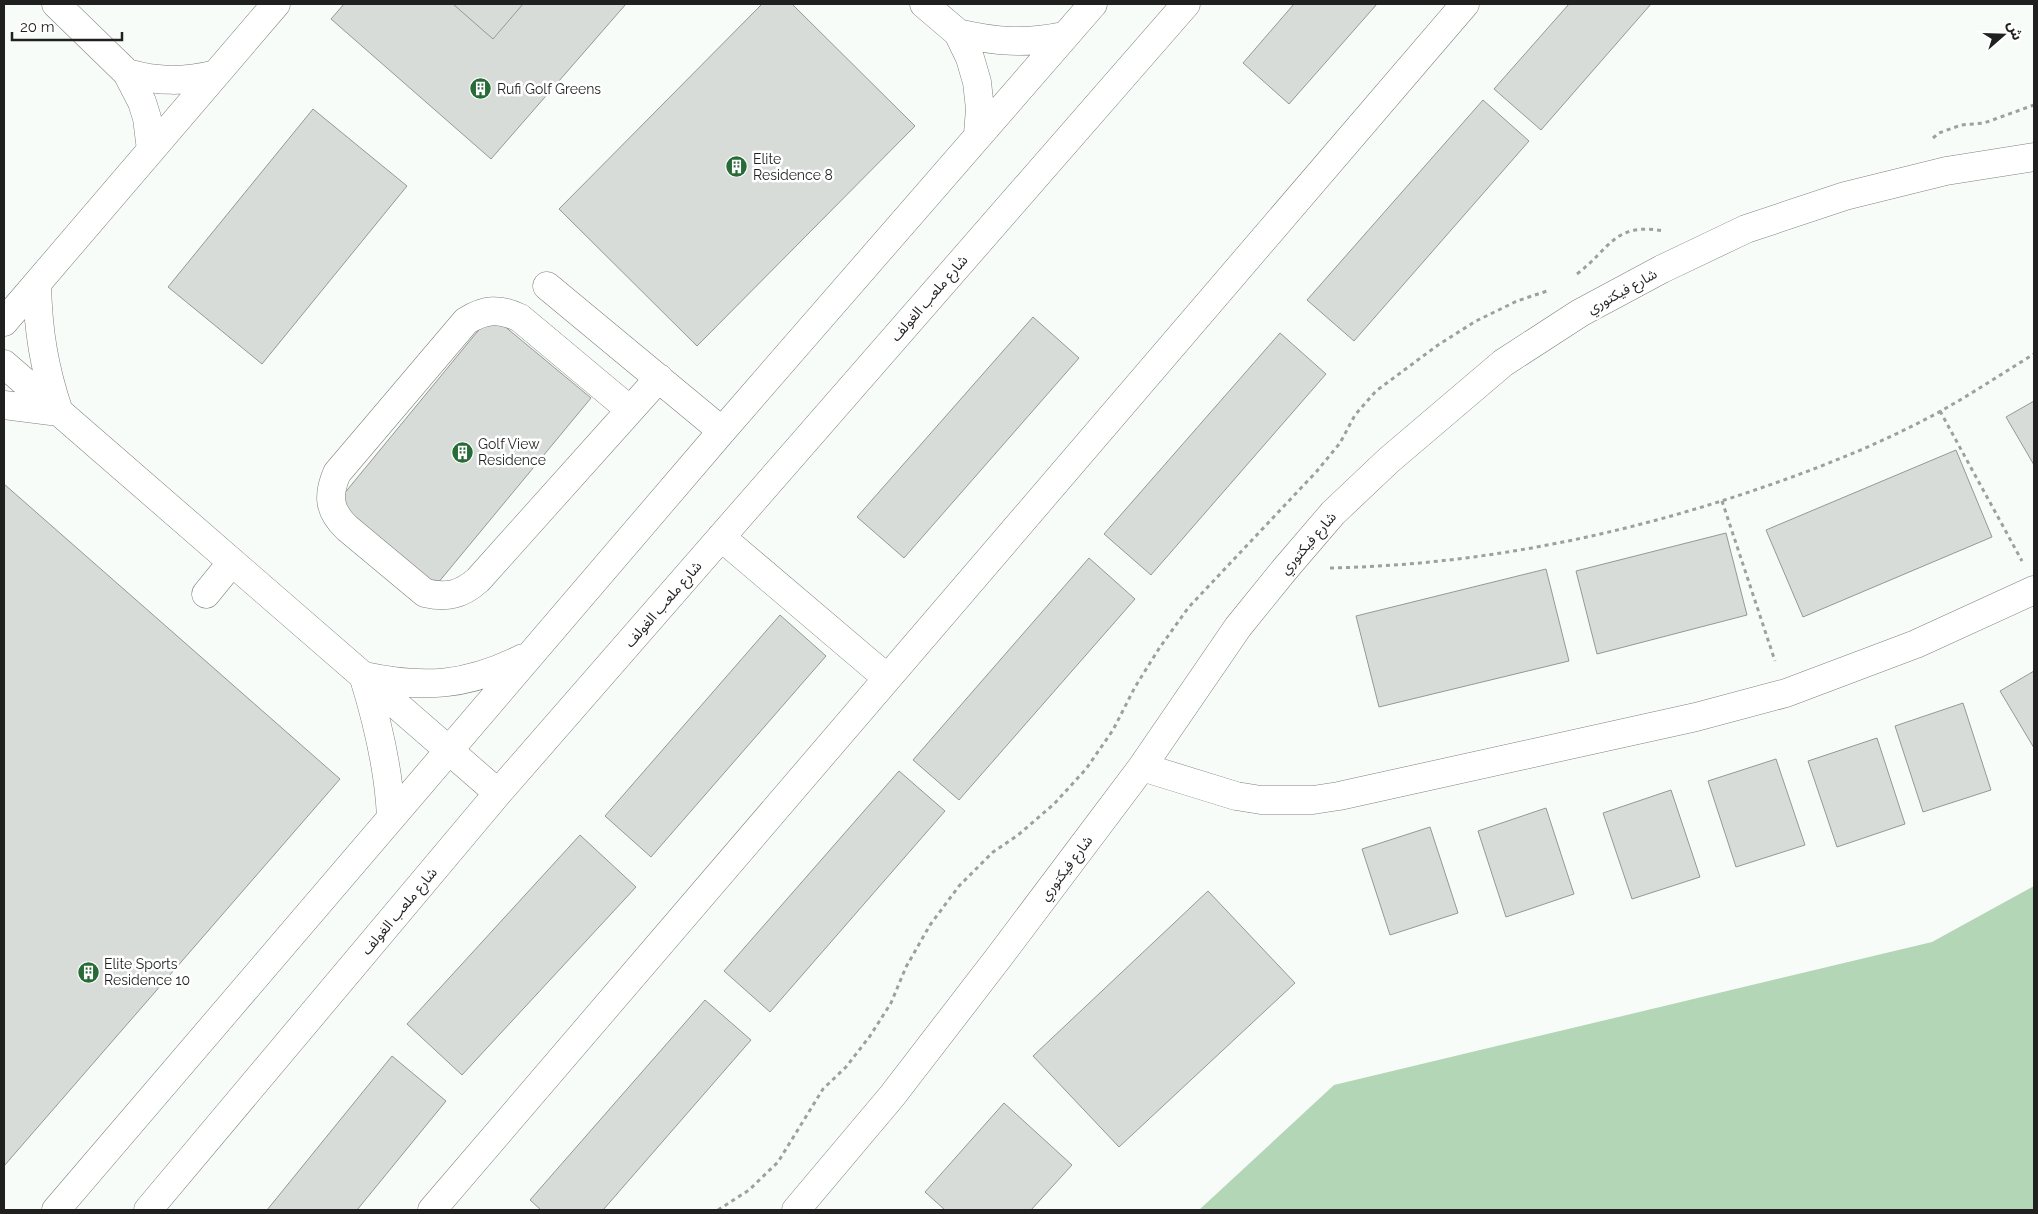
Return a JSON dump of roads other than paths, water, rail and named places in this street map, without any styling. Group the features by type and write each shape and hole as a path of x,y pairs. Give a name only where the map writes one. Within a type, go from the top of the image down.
{"street":[{"path":"56,4 127,73 142,102 147,118 151,150"},
{"path":"4,322 276,4"},
{"path":"924,4 958,33 970,58 977,82 980,108 978,134"},
{"path":"56,1210 722,431 978,134 1093,4"},
{"path":"432,1210 1465,4"},
{"name":"شارع ملعب الغولف","path":"148,1210 498,793 1182,5"},
{"path":"958,33 987,40 1017,42 1064,36"},
{"path":"127,73 144,78 181,81 216,74"},
{"name":"شارع فيكتوري","path":"796,1210 892,1096 1142,766 1238,628 1285,569 1334,513 1389,460 1503,363 1580,313 1662,268 1746,229 1854,194 1946,171 2034,157"},
{"path":"37,284 41,349 48,380 59,412"},
{"path":"547,286 722,431"},
{"path":"630,410 520,318 506,311 492,310 478,313 466,321 337,474 332,485 333,509 338,519 347,528 425,593 439,596 454,595 467,590 659,378"},
{"path":"4,364 498,793"},
{"path":"4,406 59,412"},
{"path":"721,537 887,678"},
{"path":"206,594 232,562"},
{"path":"1142,766 1236,796 1261,800 1313,800 1339,796 1696,717 1786,693 1916,644 2030,578"},
{"path":"363,675 396,683 431,684 500,670 531,654"},
{"path":"363,675 384,751 390,789 391,818"}],"place":[{"name":"Rufi Golf Greens","path":"481,89"},
{"name":"Elite Residence 8","path":"737,167"},
{"name":"Golf View Residence","path":"462,452"},
{"name":"Elite Sports Residence 10","path":"88,972"}]}
